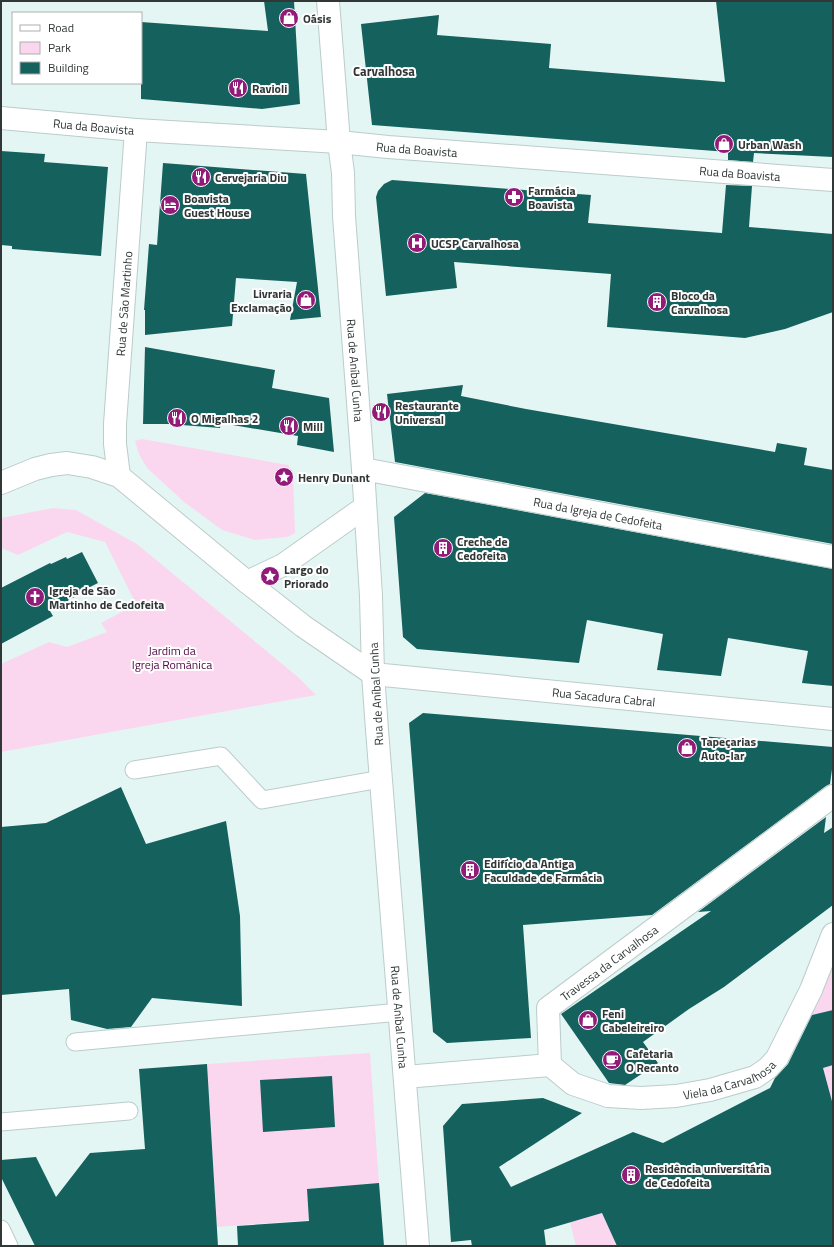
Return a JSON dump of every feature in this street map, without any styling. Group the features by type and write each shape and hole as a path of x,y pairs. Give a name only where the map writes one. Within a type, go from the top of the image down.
{"street":[{"name":"Rua de Aníbal Cunha","path":"328,1 339,142 343,173 344,216 363,469 381,779 418,1246"},
{"name":"Rua da Boavista","path":"1,118 136,130 339,142 388,147 833,180"},
{"name":"Rua de São Martinho","path":"119,476 115,444 115,424 136,130"},
{"path":"1,483 35,468 67,463 92,466 119,476 247,582 303,626 374,674"},
{"name":"Rua da Igreja de Cedofeita","path":"363,469 833,557"},
{"path":"247,582 283,565 365,508"},
{"name":"Rua Sacadura Cabral","path":"374,674 833,719"},
{"name":"Travessa da Carvalhosa","path":"550,1065 548,1008 833,796"},
{"name":"Viela da Carvalhosa","path":"550,1065 573,1084 608,1096 621,1097 641,1098 676,1096 710,1090 755,1077 768,1068 777,1058 811,990 833,934"},
{"path":"405,1077 550,1065"}],"lane":[{"path":"134,770 221,756 262,800 381,779"},
{"path":"75,1042 400,1012"},
{"path":"1,1122 129,1111"},
{"path":"1,1229 9,1246"}],"green space":[{"path":"142,439 288,465 293,472 295,533 287,537 255,540 222,530 184,502 147,468 139,454 135,441"},
{"name":"Jardim da Igreja Românica","path":"53,508 76,510 137,544 298,677 316,695 1,752 1,664 49,642 67,647 107,632 101,623 136,604 105,542 67,532 18,555 1,548 1,518"},
{"path":"833,959 833,1010 809,1016"},
{"path":"370,1053 379,1183 307,1189 309,1220 217,1227 207,1064"},
{"path":"833,1065 833,1105 796,1075"},
{"path":"602,1213 617,1246 576,1246 570,1222"}],"building":[{"path":"264,1 294,1 300,104 262,109 141,99 142,22 268,31"},
{"path":"716,1 833,1 833,157 754,153 753,162 728,160 728,152 372,125 361,24 439,15 437,35 551,44 549,68 725,82"},
{"path":"1,151 45,154 44,162 108,167 101,256 12,249 12,246 1,245"},
{"path":"163,163 306,174 321,317 290,320 297,282 236,278 232,326 145,335 144,310 149,244 157,245"},
{"path":"392,180 591,195 588,223 722,233 726,185 752,186 749,227 833,234 833,312 785,329 745,338 607,327 611,274 454,262 457,288 386,296 376,197 378,191 384,184"},
{"path":"145,347 275,370 272,388 329,398 334,452 297,445 298,436 221,423 220,428 169,424 143,424"},
{"path":"463,385 461,396 526,409 775,452 777,443 807,448 804,465 833,470 833,544 395,462 387,394"},
{"path":"425,493 833,569 833,686 802,683 808,651 728,638 721,676 657,670 663,634 587,620 579,663 417,649 403,637 394,517"},
{"name":"Igreja de São Martinho de Cedofeita","path":"82,552 98,583 82,591 83,593 68,600 69,602 50,611 53,616 1,644 1,588 50,563 51,564 66,557 67,559"},
{"path":"423,713 833,747 833,762 830,784 652,915 523,925 531,1038 447,1043 433,1032 409,723"},
{"path":"121,787 146,844 226,821 240,916 242,1006 152,998 131,1027 107,1029 71,1020 69,989 1,995 1,827 46,823"},
{"path":"826,817 824,833 833,827 833,905 724,987 689,1009 643,1042 658,1063 625,1085 609,1083 561,1014 711,911 698,912"},
{"path":"833,1010 833,1065 823,1068 833,1105 833,1246 617,1246 602,1213 544,1230 546,1246 472,1246 471,1240 451,1242 443,1126 462,1104 543,1098 582,1113 499,1167 511,1187 633,1132 663,1143 770,1088 775,1078 788,1064 812,1015"},
{"path":"207,1064 218,1246 35,1246 1,1177 1,1160 36,1157 56,1197 90,1153 145,1149 139,1069"},
{"path":"332,1076 335,1127 263,1132 260,1080"},
{"path":"379,1183 384,1246 238,1246 237,1226 309,1221 307,1189"}],"place":[{"name":"Oásis","path":"289,18"},
{"name":"Ravioli","path":"238,88"},
{"name":"Urban Wash","path":"724,144"},
{"name":"Cervejaria Diu","path":"201,177"},
{"name":"Farmácia Boavista","path":"514,197"},
{"name":"Boavista Guest House","path":"170,205"},
{"name":"UCSP Carvalhosa","path":"417,243"},
{"name":"Livraria Exclamação","path":"306,300"},
{"name":"Bloco da Carvalhosa","path":"657,302"},
{"name":"Restaurante Universal","path":"381,412"},
{"name":"O Migalhas 2","path":"177,418"},
{"name":"Mill","path":"289,426"},
{"name":"Henry Dunant","path":"284,477"},
{"name":"Creche de Cedofeita","path":"443,548"},
{"name":"Largo do Priorado","path":"270,576"},
{"name":"Igreja de São Martinho de Cedofeita","path":"35,597"},
{"name":"Tapeçarias Auto-lar","path":"687,748"},
{"name":"Edifício da Antiga Faculdade de Farmácia","path":"470,870"},
{"name":"Feni Cabeleireiro","path":"588,1020"},
{"name":"Cafetaria O Recanto","path":"612,1060"},
{"name":"Residência universitária de Cedofeita","path":"631,1175"}],"district":[{"name":"Carvalhosa","path":"384,71"}]}
